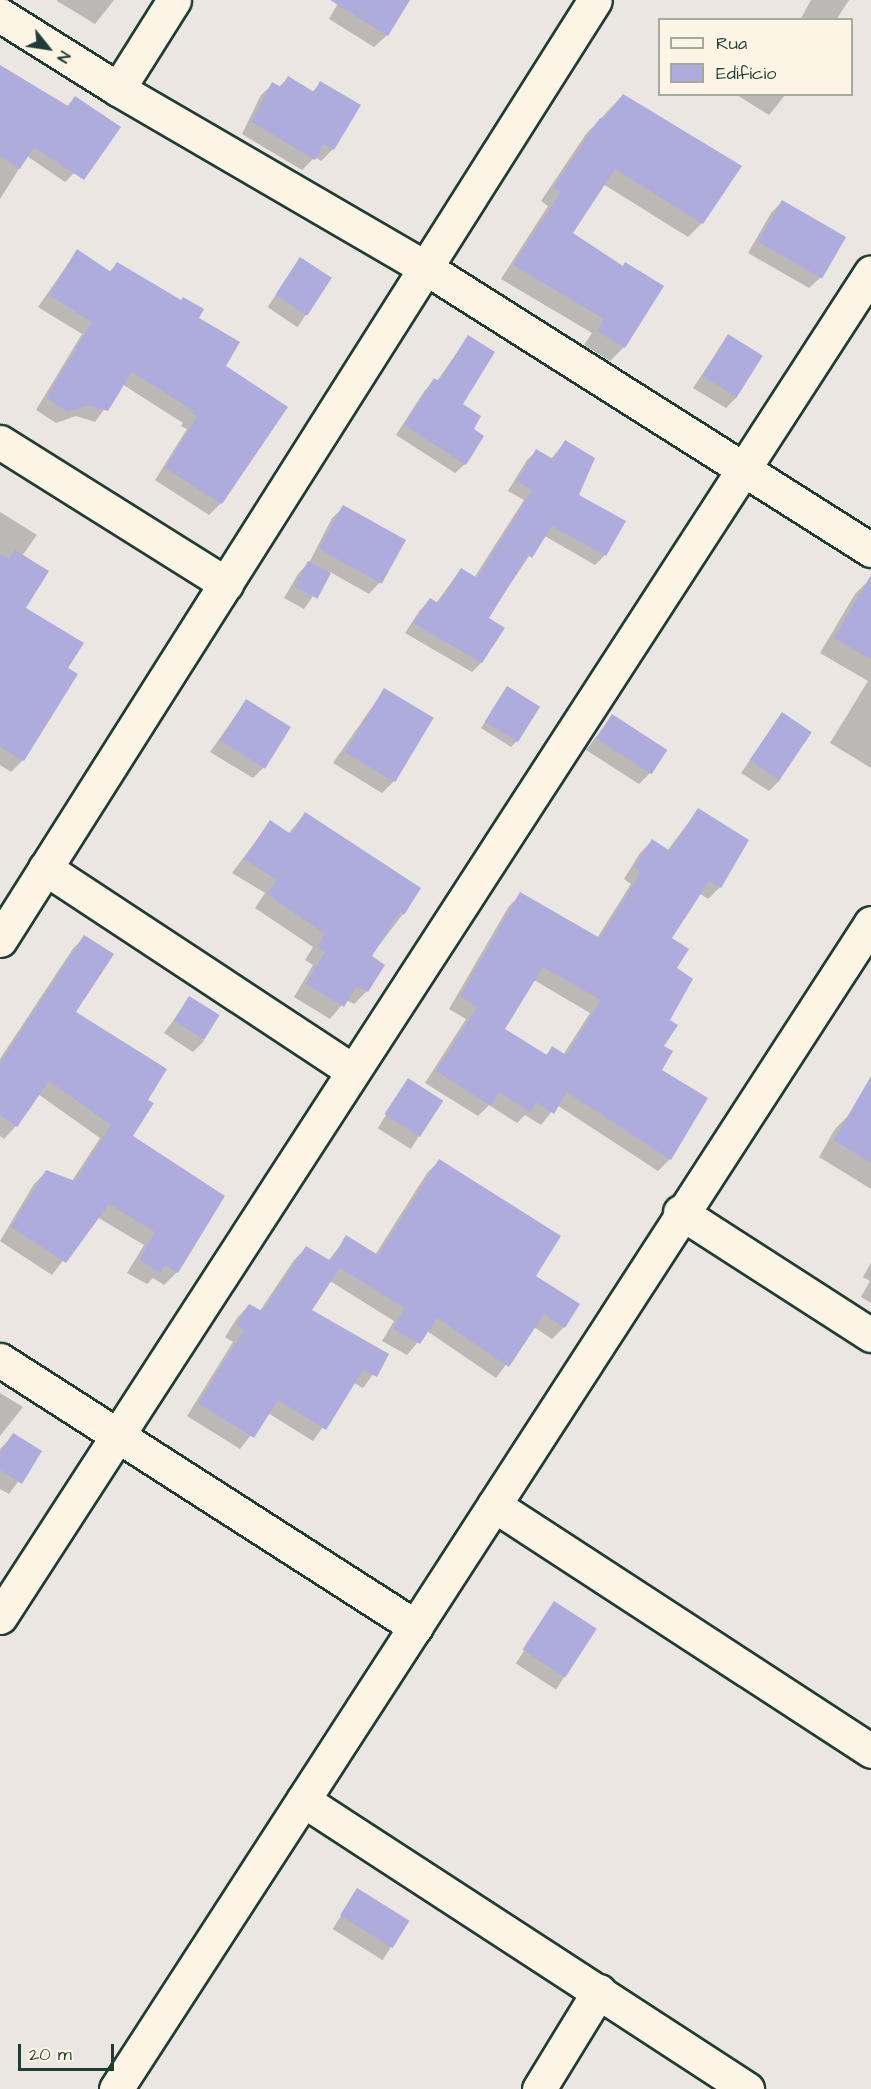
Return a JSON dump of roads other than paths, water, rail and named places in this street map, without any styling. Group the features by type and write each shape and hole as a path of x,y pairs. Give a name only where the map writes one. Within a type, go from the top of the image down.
{"street":[{"path":"118,89 174,0"},
{"path":"0,940 596,0"},
{"path":"0,15 118,89 426,268 745,467 871,550"},
{"path":"0,1617 871,272"},
{"path":"0,442 226,584"},
{"path":"45,868 353,1071"},
{"path":"116,2089 416,1627 680,1212 871,923"},
{"path":"680,1212 871,1335"},
{"path":"0,1360 416,1627"},
{"path":"494,1505 871,1751"},
{"path":"303,1800 747,2089"},
{"path":"539,2089 599,1991"}]}
